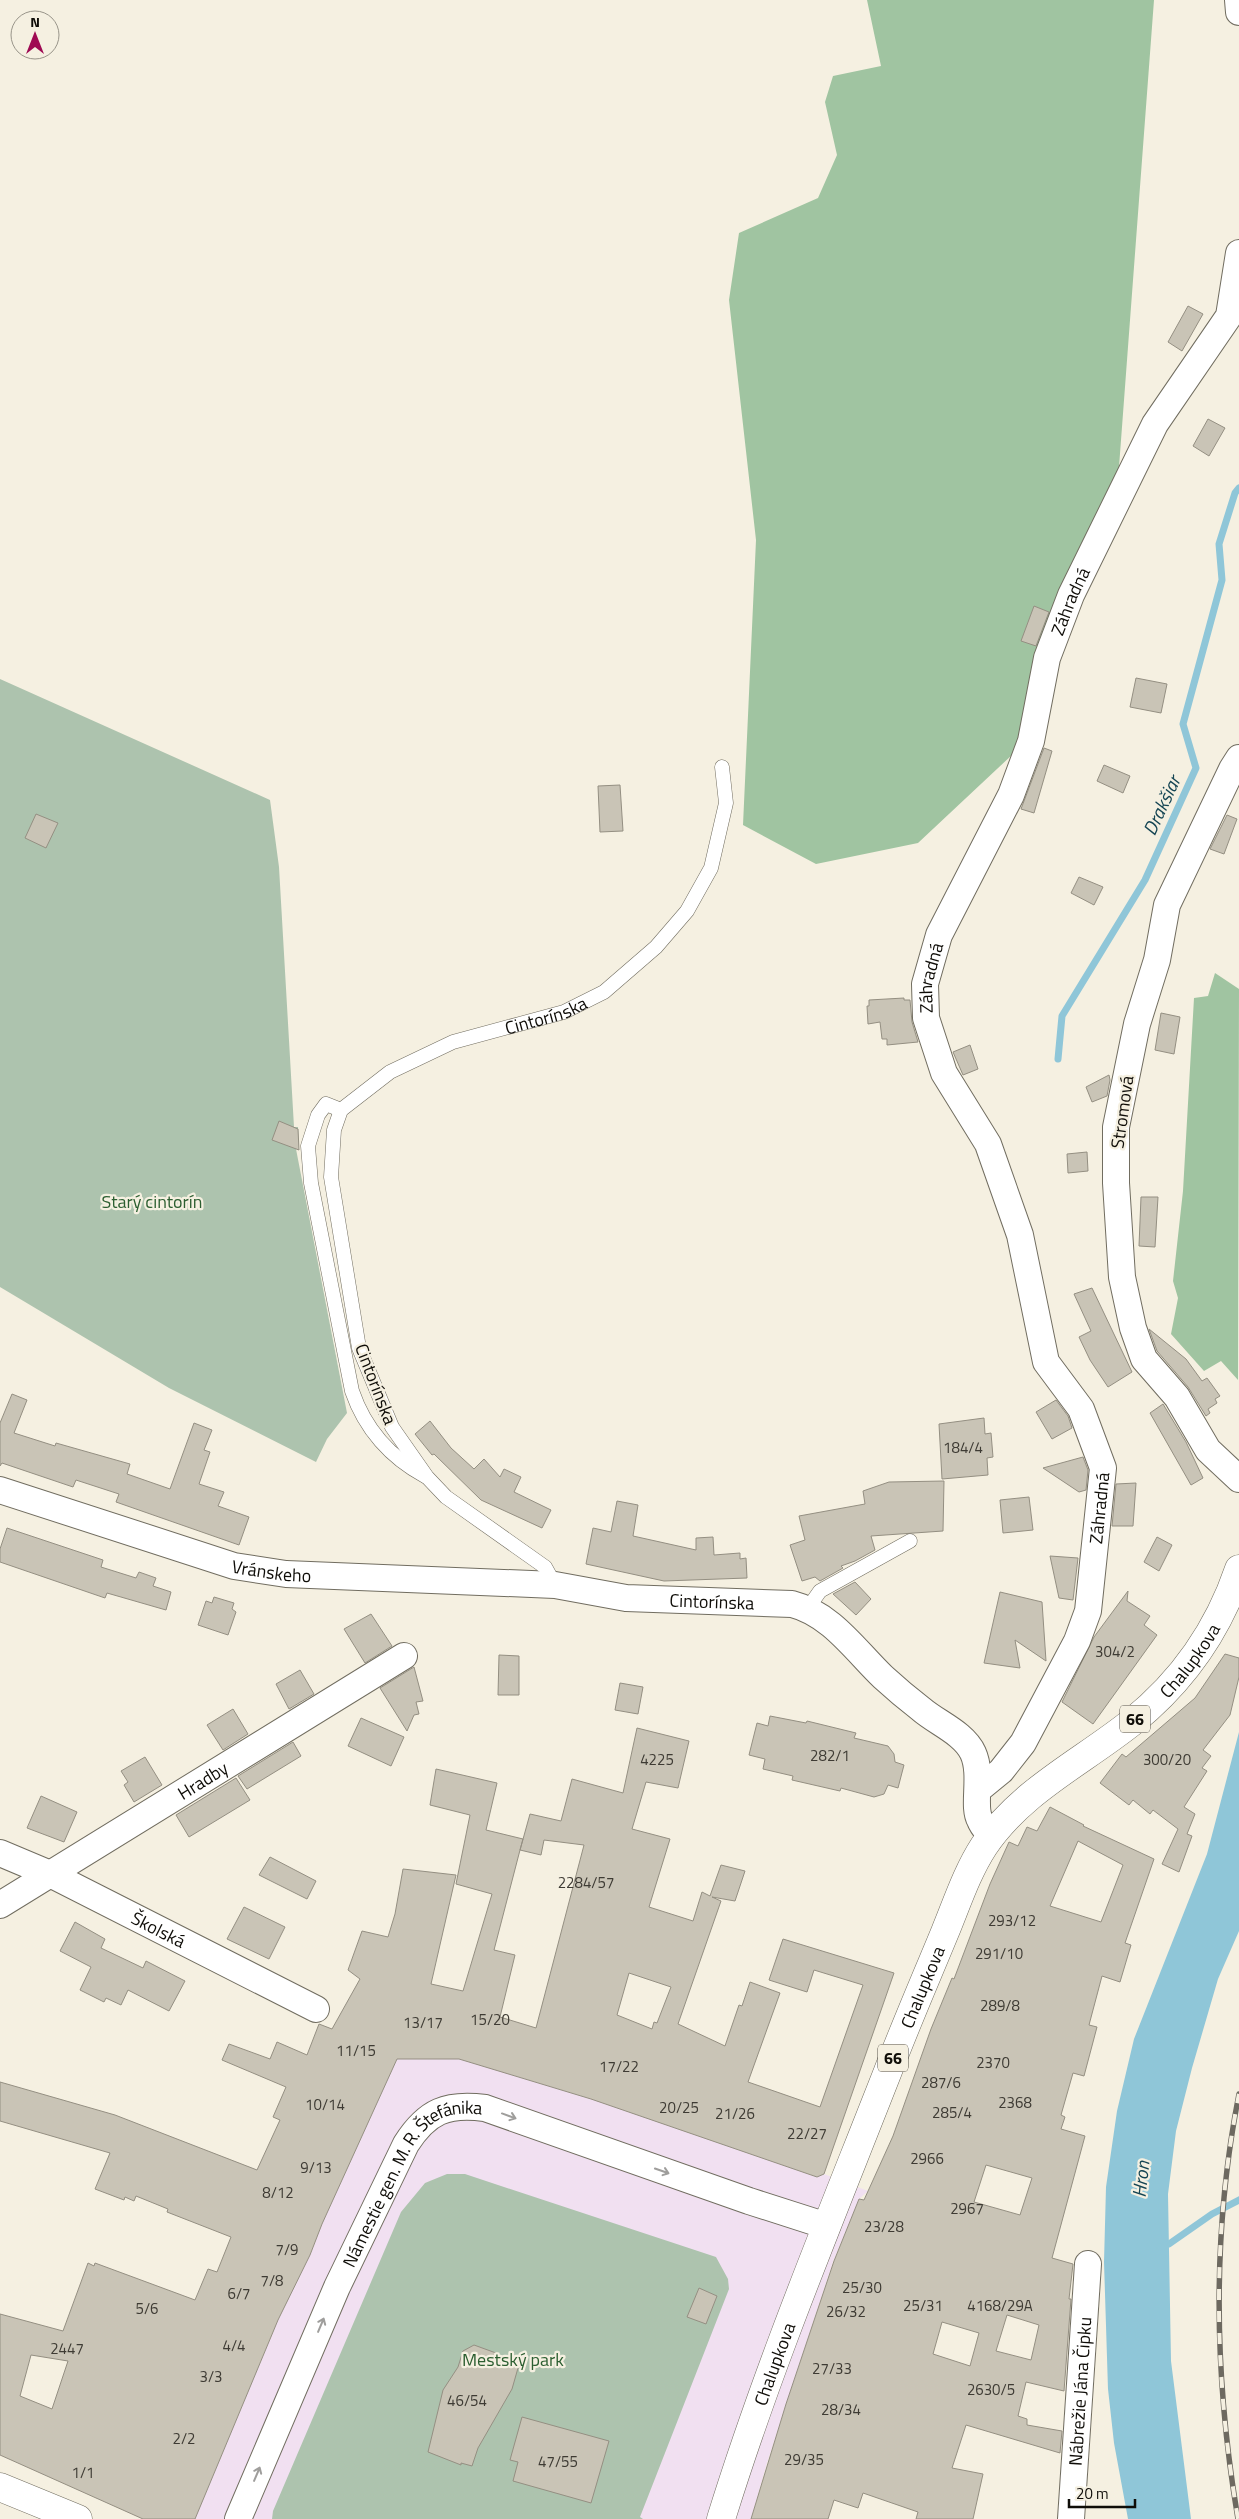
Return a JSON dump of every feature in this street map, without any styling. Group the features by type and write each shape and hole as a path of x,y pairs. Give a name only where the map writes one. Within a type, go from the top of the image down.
{"main road":[{"name":"Chalupkova","path":"721,2519 736,2469 827,2226 972,1867 991,1836 1028,1797 1131,1723 1176,1682 1211,1633 1239,1569"},
{"path":"0,2487 78,2519"}],"street":[{"path":"1238,0 1239,12"},
{"name":"Záhradná","path":"979,1789 1001,1772 1023,1743 1077,1641 1088,1611 1103,1468 1081,1410 1046,1362 1020,1235 988,1144 944,1073 926,1018 925,984 939,936 1011,795 1031,740 1047,658 1071,596 1155,424 1229,316 1239,253"},
{"name":"Stromová","path":"1239,758 1167,905 1157,960 1137,1024 1116,1128 1116,1183 1122,1276 1133,1328 1144,1359 1177,1397 1208,1450 1239,1479"},
{"name":"Vránskeho","path":"0,1490 234,1566 286,1574 555,1585"},
{"name":"Cintorínska","path":"555,1585 626,1598 792,1604 808,1608 823,1618 883,1678 923,1711 960,1737 973,1752 978,1770 979,1789 976,1811 991,1836"},
{"name":"Hradby","path":"0,1905 404,1656"},
{"name":"Školská","path":"0,1853 50,1874 316,2009"},
{"name":"Námestie gen. M. R. Štefánika","path":"238,2519 337,2287 406,2144 416,2129 441,2110 455,2106 485,2108 749,2201 827,2226"},
{"name":"Nábrežie Jána Čipku","path":"1071,2519 1088,2264"}],"lane":[{"name":"Cintorínska","path":"555,1585 545,1567 446,1497 427,1477 392,1428 359,1348 331,1177 334,1130 341,1110 390,1072 454,1042 564,1012 604,992 656,947 687,910 711,868 726,802 722,767"},
{"path":"341,1110 326,1104 318,1115 308,1146 311,1183 352,1392 373,1433 402,1464 427,1477"},
{"path":"808,1608 820,1591 910,1541"}],"shaded area":[{"path":"431,2050 591,2099 817,2177 824,2174 868,2191 859,2199 833,2262 767,2463 751,2519 195,2519 278,2320 312,2251 322,2224 397,2059"}],"green space":[{"path":"867,0 1154,0 1119,467 1013,754 918,843 816,864 743,825 756,540 729,300 739,233 818,198 837,155 825,102 833,76 881,66"},
{"name":"Starý cintorín","path":"0,679 270,800 279,867 294,1127 298,1127 299,1150 296,1149 347,1413 327,1439 316,1462 169,1388 0,1287"},
{"path":"1215,973 1239,989 1238,1380 1221,1361 1204,1371 1171,1334 1178,1298 1173,1281 1183,1191 1194,998 1208,996"},
{"name":"Mestský park","path":"447,2174 465,2174 716,2257 728,2279 729,2289 640,2517 643,2519 272,2519 273,2511 401,2212 425,2183"}],"water":[{"name":"Hron","path":"1239,1732 1239,1931 1218,1979 1192,2068 1176,2131 1168,2194 1171,2361 1191,2519 1128,2519 1114,2443 1108,2389 1104,2262 1106,2187 1117,2111 1134,2039 1207,1854"}],"building":[{"path":"1188,306 1203,314 1182,351 1168,342"},
{"path":"1208,419 1225,428 1209,456 1193,446"},
{"path":"1034,606 1049,612 1036,646 1021,641"},
{"path":"1136,678 1167,684 1161,713 1130,707"},
{"path":"1044,748 1052,751 1034,813 1021,809"},
{"path":"1104,765 1130,776 1123,793 1097,781"},
{"path":"620,785 623,831 600,832 598,786"},
{"path":"36,814 58,823 46,848 25,838"},
{"path":"1227,815 1237,819 1224,854 1210,849"},
{"path":"1079,877 1103,887 1094,905 1071,893"},
{"path":"904,998 904,1000 910,1000 912,1022 918,1042 887,1045 887,1039 882,1039 880,1022 868,1024 867,1006 869,1006 869,1000"},
{"path":"1161,1013 1180,1017 1174,1054 1155,1050"},
{"path":"970,1045 978,1069 963,1075 953,1052"},
{"path":"1109,1075 1107,1096 1092,1102 1086,1087"},
{"path":"279,1121 298,1129 299,1150 272,1140"},
{"path":"1087,1152 1088,1171 1068,1173 1067,1154"},
{"path":"1141,1197 1158,1197 1155,1247 1139,1246"},
{"path":"1092,1288 1132,1372 1108,1387 1090,1360 1079,1337 1091,1331 1074,1294"},
{"path":"1149,1329 1186,1359 1202,1381 1207,1378 1220,1396 1215,1399 1217,1403 1208,1409 1210,1413 1206,1416 1188,1387 1157,1351"},
{"path":"12,1394 27,1400 14,1433 55,1446 56,1443 130,1464 127,1474 170,1489 194,1423 212,1430 204,1450 210,1452 199,1484 224,1492 218,1506 249,1517 239,1545 116,1502 119,1494 76,1480 73,1487 2,1463 0,1466 0,1423"},
{"path":"1056,1400 1068,1416 1072,1428 1052,1439 1036,1412"},
{"path":"1163,1404 1186,1442 1203,1478 1191,1485 1150,1413"},
{"path":"984,1418 985,1434 991,1433 993,1457 987,1458 988,1475 942,1479 939,1424"},
{"path":"430,1421 451,1448 474,1469 484,1459 500,1477 504,1469 521,1477 514,1492 551,1510 542,1528 481,1500 434,1454 432,1455 415,1434"},
{"path":"1083,1457 1088,1470 1086,1490 1079,1492 1043,1468"},
{"path":"944,1481 943,1531 871,1536 875,1550 841,1566 843,1568 820,1581 815,1577 802,1581 790,1545 805,1540 799,1516 865,1504 863,1491 889,1482"},
{"path":"1136,1483 1133,1526 1112,1526 1116,1484"},
{"path":"1029,1497 1033,1530 1003,1533 1000,1500"},
{"path":"617,1501 638,1505 633,1536 696,1550 696,1538 713,1537 714,1555 740,1553 740,1559 746,1558 747,1578 664,1581 586,1564 593,1528 611,1532"},
{"path":"7,1528 103,1560 101,1567 136,1578 139,1572 156,1578 153,1586 171,1592 166,1610 107,1593 105,1598 0,1562 0,1549"},
{"path":"1157,1537 1172,1545 1159,1571 1144,1562"},
{"path":"1050,1556 1078,1558 1073,1600 1059,1598"},
{"path":"855,1582 871,1599 856,1615 833,1594"},
{"path":"1128,1591 1127,1601 1150,1616 1144,1625 1157,1635 1093,1724 1062,1702 1094,1637"},
{"path":"1000,1592 1042,1602 1046,1661 1015,1640 1020,1668 984,1663"},
{"path":"214,1597 234,1603 232,1609 236,1612 228,1635 198,1625 206,1601 212,1603"},
{"path":"371,1614 392,1646 365,1663 344,1629"},
{"path":"1225,1654 1239,1658 1239,1677 1230,1715 1203,1750 1211,1756 1202,1768 1207,1771 1184,1807 1195,1814 1187,1834 1192,1836 1179,1872 1162,1864 1178,1829 1153,1810 1150,1814 1133,1800 1129,1805 1100,1783 1122,1754 1126,1757 1195,1698"},
{"path":"499,1655 519,1656 519,1695 498,1695"},
{"path":"414,1667 423,1701 416,1702 419,1714 414,1715 407,1731 380,1688"},
{"path":"300,1670 314,1694 289,1709 276,1684"},
{"path":"620,1683 643,1687 638,1714 615,1710"},
{"path":"233,1709 248,1734 223,1750 207,1725"},
{"path":"770,1716 806,1723 807,1721 856,1733 854,1738 888,1746 894,1754 895,1762 904,1765 898,1788 888,1785 884,1794 874,1797 841,1788 840,1791 792,1780 793,1776 763,1769 765,1759 749,1755 757,1723 768,1726"},
{"path":"361,1718 404,1737 391,1766 348,1746"},
{"path":"637,1728 689,1741 678,1788 646,1782 632,1829 670,1839 649,1907 693,1921 702,1892 710,1896 721,1865 745,1871 735,1901 712,1897 721,1901 678,2024 725,2046 739,2005 742,2006 750,1982 780,1993 748,2082 820,2107 863,1985 814,1970 807,1992 769,1980 783,1939 894,1973 824,2174 817,2177 591,2099 459,2059 397,2059 322,2224 310,2255 278,2320 195,2519 143,2519 0,2455 0,2314 63,2331 88,2263 94,2266 95,2263 195,2300 208,2269 217,2272 231,2237 167,2212 168,2209 136,2196 134,2201 125,2197 124,2200 95,2189 110,2153 0,2121 0,2082 115,2115 257,2170 280,2120 273,2117 286,2087 222,2060 229,2044 270,2059 277,2042 307,2055 319,2024 332,2029 360,1979 348,1970 362,1931 388,1937 395,1914 403,1869 456,1875 431,1984 463,1991 492,1894 456,1884 470,1815 430,1805 436,1769 497,1783 486,1830 523,1839 520,1850 530,1814 561,1821 572,1779 623,1793","holes":["544,1840 584,1845 536,2028 500,2017 515,1955 494,1950 520,1850 541,1855","629,1973 671,1987 657,2023 654,2022 652,2029 617,2015","31,2355 68,2361 52,2409 20,2396"]},
{"path":"293,1742 301,1756 247,1789 238,1776"},
{"path":"145,1757 162,1785 134,1802 124,1785 128,1782 121,1771"},
{"path":"236,1778 250,1800 189,1837 176,1815"},
{"path":"41,1796 77,1812 64,1842 27,1828"},
{"path":"1050,1807 1083,1826 1154,1859 1125,1943 1131,1945 1120,1982 1102,1976 1089,2025 1097,2027 1084,2076 1073,2073 1061,2115 1065,2117 1061,2129 1085,2136 1052,2258 1073,2264 1069,2299 1071,2299 1064,2391 1026,2382 1018,2416 1027,2419 1027,2425 1062,2431 1060,2453 966,2425 952,2468 983,2474 973,2519 916,2519 918,2512 863,2493 858,2508 834,2500 828,2519 751,2519 786,2404 834,2261 859,2199 864,2200 893,2136 931,2029 952,1978 954,1979 990,1884 1009,1842 1018,1846 1027,1827 1037,1831","holes":["1078,1841 1123,1865 1101,1922 1050,1906","986,2165 1032,2178 1020,2215 974,2202","1007,2315 1039,2325 1031,2360 996,2351","942,2322 979,2333 970,2366 933,2354"]},
{"path":"270,1857 316,1881 307,1899 259,1875"},
{"path":"244,1907 285,1927 269,1959 227,1939"},
{"path":"75,1922 105,1939 101,1948 143,1968 146,1961 185,1981 169,2011 128,1990 121,2005 106,1998 104,2002 80,1990 91,1967 60,1951"},
{"path":"699,2288 717,2296 706,2324 687,2317"},
{"path":"474,2345 496,2353 493,2360 518,2368 512,2389 478,2448 472,2466 461,2463 461,2465 428,2452 443,2390 458,2367 463,2351"},
{"path":"522,2417 609,2441 591,2503 513,2481 518,2462 510,2460"}],"waterway":[{"name":"Drakšiar","path":"1058,1059 1062,1016 1145,880 1196,768 1183,724 1222,580 1219,544 1235,493 1239,488"},
{"path":"1160,2247 1169,2244 1212,2214 1239,2200"}],"railway":[{"path":"1238,2519 1224,2413 1220,2360 1219,2306 1224,2200 1239,2094"}]}
